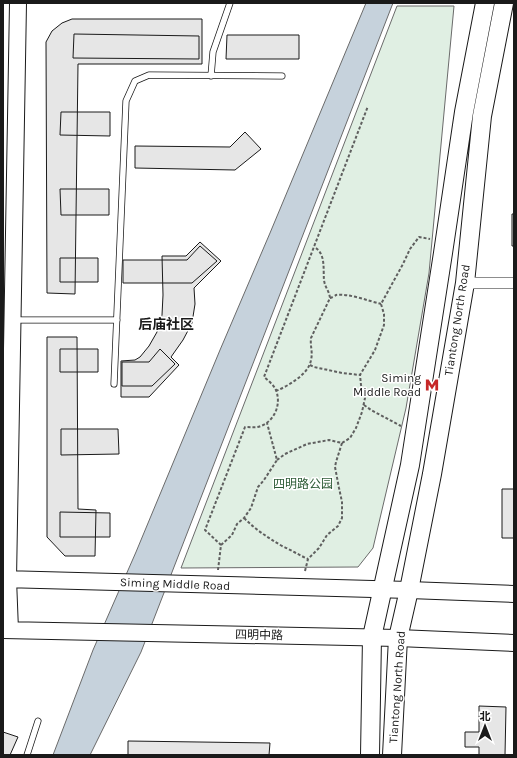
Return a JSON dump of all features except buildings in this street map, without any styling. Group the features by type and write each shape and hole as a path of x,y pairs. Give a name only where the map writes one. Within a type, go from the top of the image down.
{"main road":[{"path":"6,630 5,579 18,3"},
{"path":"370,755 372,638 410,465 464,112 485,3"},
{"name":"Tiantong North Road","path":"392,755 398,638 432,474 465,283 482,116 504,3"},
{"name":"Siming Middle Road","path":"5,579 514,594"},
{"name":"四明中路","path":"6,630 398,638 514,643"}],"street":[{"path":"465,283 514,283"}],"lane":[{"path":"211,76 214,52 230,3"},
{"path":"114,384 126,100 135,81 149,75 282,76"},
{"path":"12,320 117,320"},
{"path":"27,755 38,721"}],"path":[{"path":"221,545 205,530 245,427 261,426 267,423 273,418 276,411 278,403 276,391 271,383 264,377 368,106"},
{"path":"305,571 308,559 319,548 327,535 338,526 342,518 342,502 335,467 342,443 350,438 356,428 364,405 365,398 361,385 360,374 375,350 384,325 384,314 381,304 410,248 419,237 445,242"},
{"path":"276,391 289,386 310,365 312,355 310,344 311,338 330,298 330,292 326,287 324,280 322,256 314,247"},
{"path":"330,298 336,295 345,295 362,298 381,304"},
{"path":"310,365 342,373 360,374"},
{"path":"364,405 404,428"},
{"path":"267,423 277,460"},
{"path":"218,570 221,545 232,534 237,524 252,508 258,487 277,460 285,454 307,444 329,440 342,443"},
{"path":"244,518 264,536 308,559"}],"green space":[{"name":"四明路公园","path":"397,6 454,6 429,273 406,408 373,548 358,567 181,568"}],"shaded area":[{"path":"366,3 393,3 141,652 90,755 53,755 93,650 136,552"}],"place":[{"name":"Siming Middle Road","path":"432,385"}],"district":[{"name":"后庙社区","path":"166,324"}]}
